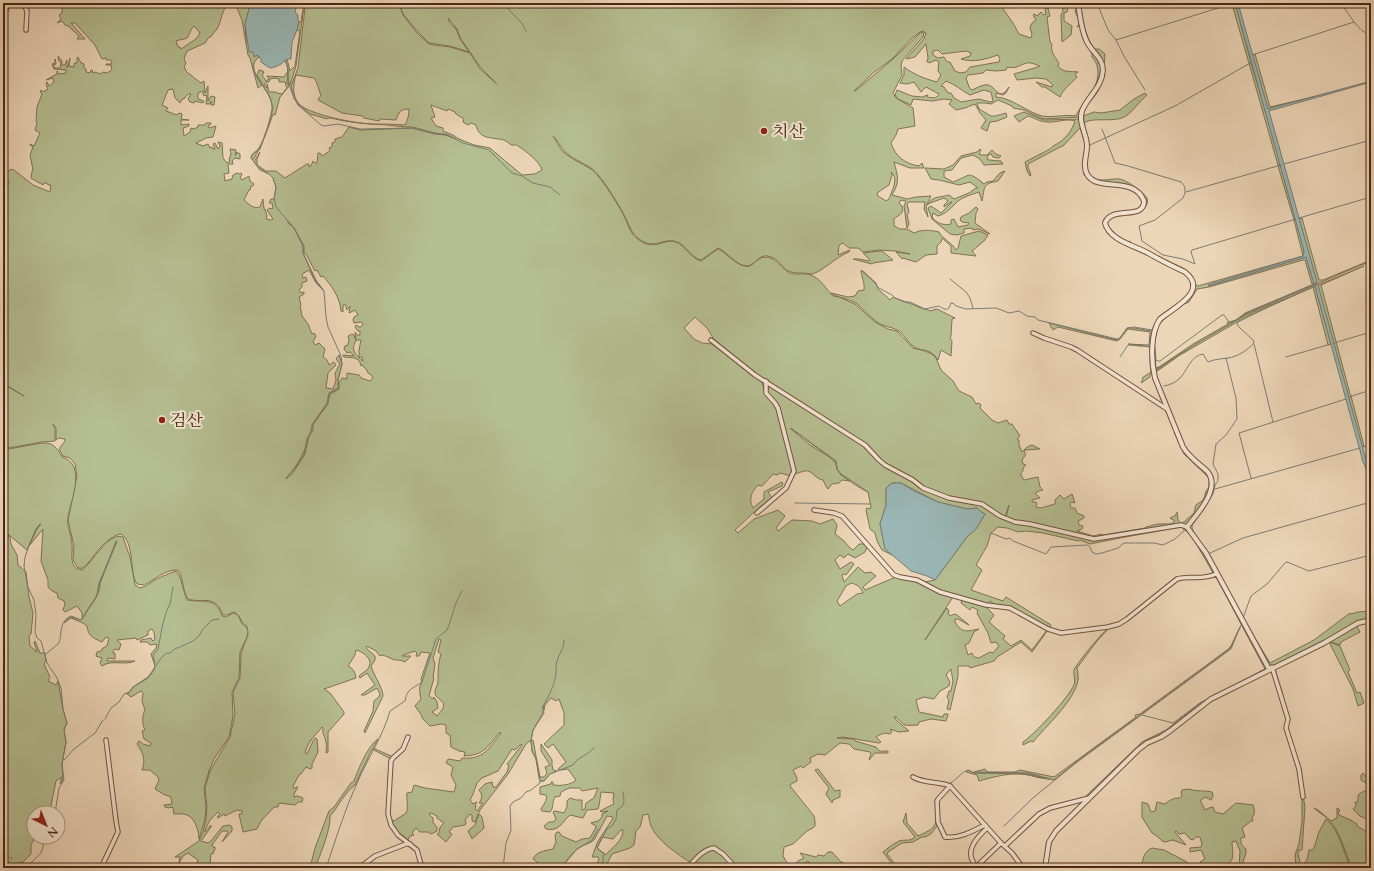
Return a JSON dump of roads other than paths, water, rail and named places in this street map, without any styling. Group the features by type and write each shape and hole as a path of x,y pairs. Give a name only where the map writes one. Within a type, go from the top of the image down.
{"street":[{"path":"3,17 9,3"},
{"path":"23,3 27,10 26,30"},
{"path":"1078,3 1087,42 1100,58 1103,68 1099,84 1084,108 1081,116 1082,127 1087,145 1086,171 1092,180 1130,187 1140,194 1144,200 1143,207 1140,210 1114,214 1108,217 1105,223 1106,226 1120,239 1185,272 1194,283 1190,295 1160,319 1154,332 1153,371 1167,409 1184,450 1207,472 1212,481 1210,494 1204,506 1187,528"},
{"path":"1033,333 1077,350 1167,409"},
{"path":"711,340 749,370 860,441 885,465 913,480 923,488 949,498 982,504 1000,516 1015,522 1030,524 1094,539 1180,525 1187,528 1206,553 1216,574 1271,668 1288,719 1286,728 1299,769 1303,797"},
{"path":"757,513 786,488 794,471 778,408 766,393 766,381"},
{"path":"814,510 834,513 842,516 897,576 917,580 945,594 986,605 1010,608 1048,629 1061,633 1103,628 1119,624 1177,579 1207,578 1216,574"},
{"path":"1045,868 1052,836 1146,743 1161,737 1170,731 1211,699 1324,642 1358,623 1371,620"},
{"path":"408,738 403,749 392,758 391,761 388,811 391,825 398,835 418,850 422,868"},
{"path":"101,868 118,832 106,740"},
{"path":"913,777 927,782 946,784 950,786 1024,868"},
{"path":"950,786 937,802 938,822 945,837 954,838 986,827"},
{"path":"986,827 971,848 970,857 976,867 1039,814 1050,808 1090,798"},
{"path":"359,868 375,856 406,844 411,844"},
{"path":"688,868 700,855 709,849 714,848 723,854 736,868"},
{"path":"52,868 62,866 69,868"},
{"path":"466,868 472,866 479,868"}],"water":[{"path":"246,3 301,3 296,8 295,12 298,15 299,22 292,42 291,59 287,59 279,65 270,68 261,62 261,59 257,55 254,57 253,52 249,52 245,24 249,9"},
{"path":"1235,3 1238,3 1268,109 1371,81 1269,111 1317,282 1314,284 1306,257 1209,286 1208,285 1303,256 1304,251"},
{"path":"1318,285 1371,478 1371,487 1362,460 1315,286"},
{"path":"892,483 901,483 938,502 967,509 977,508 985,514 976,529 967,537 935,580 911,571 885,549 880,524 886,505 886,488"}],"waterway":[{"path":"3,10 6,3"},
{"path":"506,3 509,10 522,23 526,31"},
{"path":"1097,3 1108,30 1116,40 1125,58 1145,90"},
{"path":"1116,40 1234,3"},
{"path":"1340,3 1357,25 1365,33 1371,36"},
{"path":"1252,55 1354,22"},
{"path":"259,57 254,62 255,74 269,95 272,111 260,146 251,158 260,170 269,174 273,178 276,187 274,199 276,207 294,228 303,246 303,253 316,280 324,291 328,327 341,356 342,364 338,380 339,389 329,393 328,403 313,423 303,454 296,466 286,478"},
{"path":"285,60 288,68 288,82 294,98 298,105 321,125 338,124 360,129 412,128 435,134 446,134 463,143 489,150 512,173 522,176 533,183 550,187 560,195"},
{"path":"1090,145 1175,106 1252,62"},
{"path":"1102,129 1115,163 1181,182 1185,187 1183,198 1155,220 1139,226 1142,241 1163,255 1183,259 1195,264 1191,252 1192,250 1296,219"},
{"path":"1284,164 1371,140"},
{"path":"1186,192 1281,165"},
{"path":"1299,218 1371,197"},
{"path":"863,271 876,283 877,287 895,298 910,302 925,309 939,306 946,309 949,308 951,303 953,303 956,306 966,309 996,308 1009,313 1019,311 1027,316 1035,317 1038,320 1117,339 1120,338 1127,328 1134,327 1152,330 1151,342"},
{"path":"950,279 966,292 970,298 973,308"},
{"path":"1155,347 1156,360 1160,361 1222,315 1224,315 1229,322 1236,320 1245,313 1314,284"},
{"path":"1164,386 1172,384 1182,376 1192,361 1199,355 1203,354 1208,362 1239,355 1246,351 1254,343 1253,340 1238,326 1238,322 1315,286"},
{"path":"1334,344 1371,332"},
{"path":"1254,344 1273,422"},
{"path":"1286,357 1331,344"},
{"path":"1120,357 1128,345 1151,347"},
{"path":"1206,549 1195,534 1192,525 1213,494 1215,485 1218,481 1218,474 1213,464 1216,444 1226,435 1237,419 1236,398 1226,358"},
{"path":"1349,397 1371,390"},
{"path":"1251,478 1239,433 1346,399"},
{"path":"792,429 833,459 838,471 843,476 868,492"},
{"path":"1363,447 1371,445"},
{"path":"1215,489 1360,448"},
{"path":"1208,554 1243,538 1371,502"},
{"path":"795,503 871,504"},
{"path":"40,524 36,529 29,546 25,557 24,566 28,587 34,600 36,615 35,632 37,638 41,641 47,663 57,678 61,688 63,709 67,723 64,730 66,742 62,764 64,780 59,788 56,805"},
{"path":"991,533 1006,539 1010,538 1013,541 1046,554 1051,547 1088,545 1092,552 1096,554 1118,548 1124,543 1154,543 1163,545 1175,539 1185,530 1191,536"},
{"path":"46,654 59,643 64,621 71,616 81,620 97,596 100,583 116,541"},
{"path":"1195,542 1204,557"},
{"path":"1243,618 1251,596 1267,584 1287,562 1309,571 1371,555"},
{"path":"155,663 153,655 158,649 163,623 170,604 173,587"},
{"path":"326,868 349,802 390,711 405,701 409,691 422,682 436,639 447,630 456,603 462,591"},
{"path":"105,719 111,708 119,702 124,694 128,693 133,687 148,677 162,657 176,648 193,641 212,620 219,619"},
{"path":"1246,623 1253,634"},
{"path":"1004,826 1034,797 1076,763 1231,649 1241,625"},
{"path":"540,780 536,759 532,751 531,741 533,730 544,713 543,706 554,683 557,661 564,640"},
{"path":"1142,715 1173,723 1200,703 1265,669"},
{"path":"64,760 74,749 95,733 103,720"},
{"path":"503,868 506,843 511,830 510,806 513,802 521,798 526,792 540,783 540,781 544,781 550,774 573,765 577,760 594,748"},
{"path":"950,783 963,772 968,770 974,773 1024,773 1054,780"},
{"path":"597,868 603,862 603,856 605,854 597,848 607,829 612,826 616,819 617,810 623,804 623,792"},
{"path":"561,868 577,849 592,840 598,829"},
{"path":"26,868 41,853 44,845"}],"place":[{"name":"치산","path":"764,131"},
{"name":"검산","path":"162,420"}]}
